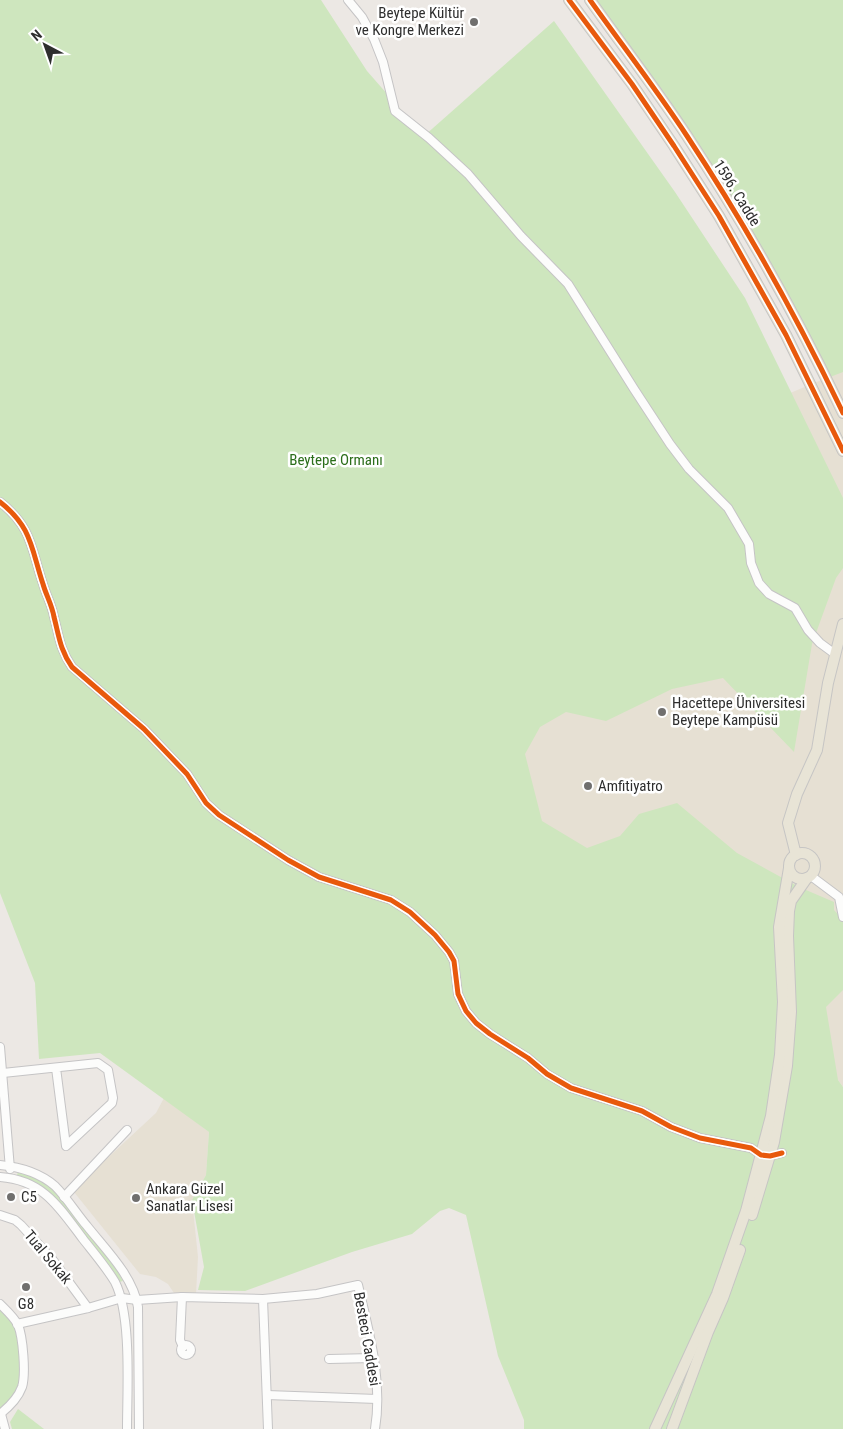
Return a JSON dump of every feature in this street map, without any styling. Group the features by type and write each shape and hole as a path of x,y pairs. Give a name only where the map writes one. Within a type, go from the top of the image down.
{"main road":[{"name":"1596. Cadde","path":"569,0 632,84 719,216 786,335 817,394 843,451"},
{"name":"1596. Cadde","path":"590,0 666,105 732,208 800,327 843,413"},
{"path":"796,855 788,823 797,794 817,750 834,654 843,624"},
{"path":"655,1429 717,1294 767,1151 780,1055 783,1002 779,927 790,862 796,855 804,853 812,857 815,869 791,901 789,910 790,1012 788,1057 767,1151 723,1298 708,1332 672,1429"},
{"path":"789,868 795,877 803,879 809,877"}],"street":[{"path":"348,0 362,16 374,39 383,62 395,111 429,138 468,174 521,236 568,284 670,444 689,469 728,508 749,544 751,563 758,583 769,594 795,608 808,630 834,654"},
{"path":"0,502 14,512 25,528 54,614 60,645 72,667 148,734 187,774 206,803 218,815 288,860 319,877 391,900 410,912 449,952 454,961 458,994 466,1011 476,1023 528,1058 547,1074 571,1088 642,1111 672,1127 700,1138 767,1151"},
{"path":"809,877 841,896 843,917"},
{"path":"0,1047 3,1126 10,1166 4,1178 31,1185 55,1202 112,1277 122,1298 126,1352 127,1429"},
{"path":"1,1068 56,1068 98,1063 108,1070 113,1098 112,1104 66,1146 56,1068"},
{"path":"64,1197 127,1130"},
{"path":"0,1166 10,1166 28,1171 51,1183 125,1275 137,1300 139,1429"},
{"name":"Tual Sokak","path":"0,1215 21,1224 52,1259 88,1308"},
{"name":"Besteci Caddesi","path":"263,1299 317,1294 358,1285 373,1358 378,1412 375,1429"},
{"path":"182,1297 180,1340 183,1347"},
{"path":"17,1324 88,1308 122,1298 137,1300 182,1297 263,1299 268,1429"},
{"path":"0,1304 17,1324 21,1335 24,1363 22,1386 12,1405 1,1414 5,1429"},
{"path":"329,1359 373,1358"},
{"path":"267,1395 377,1399"}],"shaded area":[{"name":"Hacettepe Üniversitesi Beytepe Kampüsü","path":"843,371 843,1087 721,916 550,874 459,631 730,418"},
{"name":"Ankara Güzel Sanatlar Lisesi","path":"164,1098 209,1132 206,1175 192,1200 198,1257 196,1294 174,1293 168,1284 156,1277 140,1274 74,1192 77,1187 156,1113"}],"green space":[{"name":"Beytepe Ormanı","path":"0,0 321,0 367,71 424,136 554,21 675,192 745,298 843,498 843,568 836,578 812,644 794,752 723,678 672,689 606,721 566,712 540,727 525,754 542,821 587,848 620,836 639,814 677,803 737,853 799,887 834,902 834,910 843,920 843,990 826,1007 838,1080 843,1087 843,1429 524,1429 524,1420 498,1356 466,1215 449,1208 440,1211 412,1234 352,1252 245,1291 198,1290 204,1267 192,1200 206,1175 209,1132 100,1053 39,1059 35,983 0,893"},
{"path":"594,0 843,0 843,372 830,377 727,188 666,95"},
{"path":"18,1172 33,1177 54,1189 115,1267 123,1281 119,1282 52,1195 43,1187 17,1175"},
{"path":"0,1304 17,1324 22,1386 0,1414"},
{"path":"18,1409 44,1429 12,1429 10,1422"}],"cycle path":[{"path":"569,0 632,84 719,216 786,335 843,451"},
{"path":"590,0 675,119 750,237 789,306 843,413"},
{"path":"0,502 11,511 25,529 52,608 62,649 72,667 144,729 187,774 206,803 219,815 288,860 319,877 391,900 410,912 435,935 449,952 454,961 458,994 466,1011 476,1023 528,1058 547,1074 571,1088 642,1111 671,1127 700,1138 751,1148 761,1155 770,1156 782,1153"}],"place":[{"name":"Beytepe Kültür ve Kongre Merkezi","path":"474,22"},
{"name":"Hacettepe Üniversitesi Beytepe Kampüsü","path":"662,712"},
{"name":"Amfitiyatro","path":"588,786"},
{"name":"C5","path":"11,1197"},
{"name":"Ankara Güzel Sanatlar Lisesi","path":"136,1198"},
{"name":"G8","path":"26,1287"}]}
